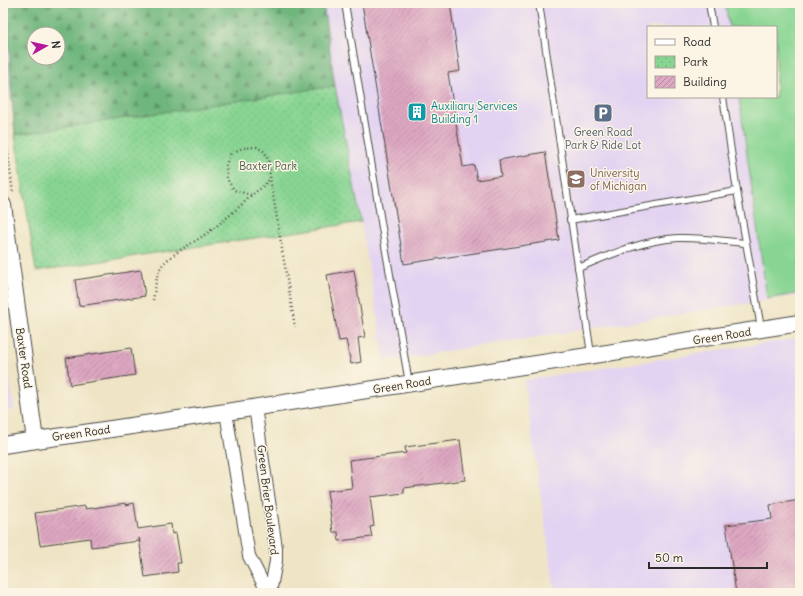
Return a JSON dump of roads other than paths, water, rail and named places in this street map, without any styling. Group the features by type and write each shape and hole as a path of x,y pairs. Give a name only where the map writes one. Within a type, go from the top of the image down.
{"street":[{"name":"Baxter Road","path":"3,204 35,440"},
{"name":"Green Road","path":"3,445 800,323"},
{"name":"Green Brier Boulevard","path":"255,407 276,548 276,561 269,593"},
{"name":"Green Brier Boulevard","path":"226,412 249,556 269,593"}],"lane":[{"path":"345,3 409,383"},
{"path":"539,3 591,356"},
{"path":"709,3 713,26"},
{"path":"723,98 737,190 761,329"},
{"path":"570,220 737,190"},
{"path":"578,268 625,249 649,242 677,238 698,238 746,243"}],"place":[{"name":"Auxiliary Services Building 1","path":"417,112"},
{"name":"Green Road Park & Ride Lot","path":"603,113"},
{"name":"University of Michigan","path":"576,179"}],"park label":[{"name":"Baxter Park","path":"268,166"}]}
